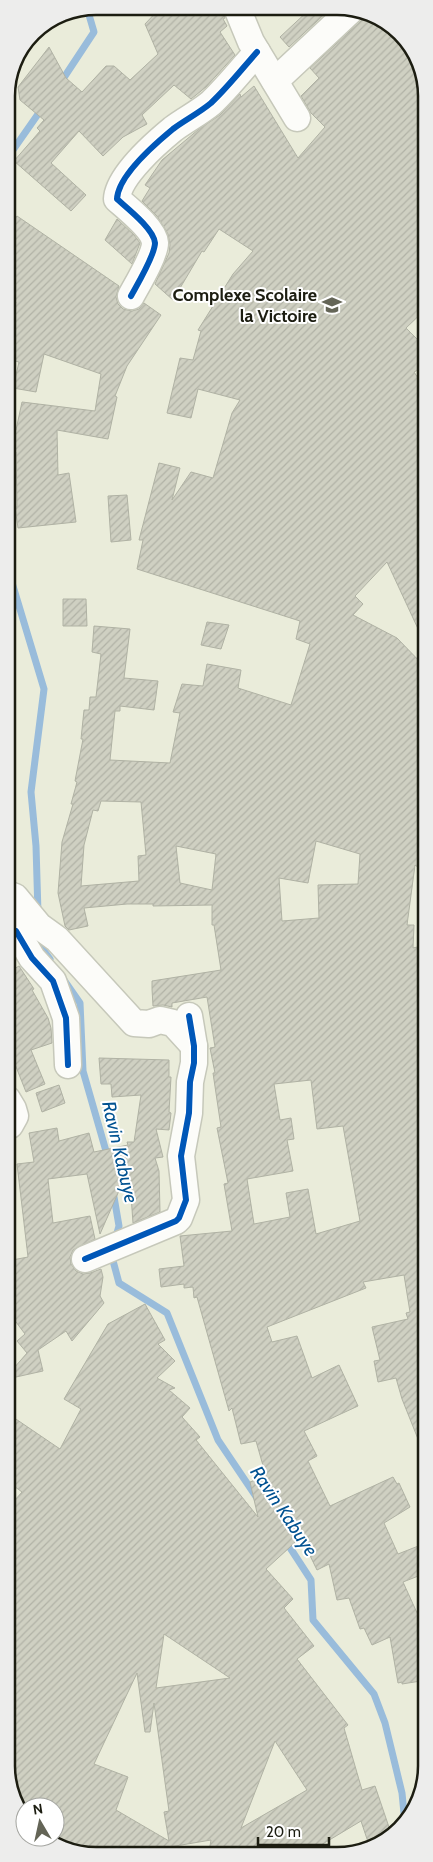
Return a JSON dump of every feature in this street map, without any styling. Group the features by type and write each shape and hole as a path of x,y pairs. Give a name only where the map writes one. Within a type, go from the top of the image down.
{"street":[{"path":"240,15 251,42 297,118"},
{"path":"275,81 345,16"},
{"path":"131,296 150,257 155,242 141,220 117,199 117,190 123,179 145,156 173,130 211,102 257,52"},
{"path":"15,897 38,926 57,939 134,1023 149,1024 160,1020 172,1023 194,1046"},
{"path":"15,931 32,958 53,981 66,1018 68,1065"},
{"path":"85,1259 180,1218 186,1200 181,1156 189,1112 190,1082 194,1063 194,1046 189,1016"}],"building":[{"path":"153,15 224,15 225,18 223,19 227,26 220,32 235,55 206,87 191,99 174,85 142,115 147,124 123,137 103,156 79,131 51,163 86,195 71,211 15,162 40,131 37,128 44,120 20,100 18,87 49,47 66,78 82,92 106,66 114,66 130,80 158,54 145,24"},
{"path":"304,15 324,15 289,47 280,37"},
{"path":"362,19 378,26 386,32 404,51 410,60 415,75 418,96 418,317 406,328 418,340 418,370 414,372 418,378 418,629 387,562 355,596 363,604 353,615 397,638 418,660 418,867 415,865 407,925 414,925 413,948 418,947 418,1439 396,1378 378,1382 374,1361 380,1360 372,1327 408,1319 406,1313 410,1312 404,1275 363,1282 366,1288 267,1327 272,1342 297,1336 312,1378 339,1365 358,1406 304,1431 317,1456 308,1461 330,1506 393,1477 397,1484 399,1483 410,1507 384,1523 398,1554 418,1546 418,1576 403,1582 418,1615 418,1681 398,1683 390,1637 372,1645 364,1628 360,1629 349,1598 337,1600 329,1564 317,1570 301,1537 266,1569 293,1599 284,1608 314,1646 297,1659 348,1725 344,1728 362,1790 375,1786 389,1827 368,1841 361,1821 318,1847 208,1847 211,1840 170,1847 96,1847 80,1845 65,1841 65,1797 21,1797 16,1777 15,1500 22,1492 15,1487 15,1418 60,1449 81,1409 64,1399 108,1324 145,1304 165,1340 158,1344 175,1361 157,1378 175,1388 169,1390 190,1408 182,1417 200,1437 196,1440 258,1517 250,1482 266,1476 256,1441 241,1444 232,1408 229,1411 197,1297 194,1298 193,1287 184,1288 184,1284 161,1287 159,1269 184,1266 180,1236 232,1231 224,1184 228,1183 217,1128 221,1127 213,1073 215,1073 210,1048 215,1047 207,997 172,1003 172,1007 163,1005 153,1006 152,981 221,970 214,925 212,925 212,905 153,906 153,904 127,904 84,908 88,926 69,930 65,926 58,893 62,842 77,782 75,781 83,739 81,739 84,710 89,710 90,697 96,697 101,654 92,652 94,626 130,629 124,678 158,681 154,710 120,706 120,711 115,711 110,760 170,763 180,713 173,712 182,684 203,686 207,664 241,670 238,688 291,705 310,644 296,639 300,621 137,569 143,540 139,540 159,463 180,468 172,500 191,472 213,478 232,413 240,400 198,389 191,418 167,413 180,358 193,360 201,331 198,330 233,274 253,251 219,229 204,252 202,251 173,300 155,284 169,253 168,234 157,216 142,201 150,188 145,185 162,160 199,129 220,115 240,94 241,97 254,86 298,158 325,127 311,113 301,96 319,78 310,68","holes":["101,801 141,802 146,855 138,856 139,881 81,886 84,845 93,810 98,811","316,841 360,854 358,884 318,885 319,918 282,921 279,878 308,883","176,846 216,854 212,890 180,883","311,1080 317,1129 343,1126 360,1221 316,1234 308,1189 286,1193 290,1217 254,1224 247,1179 293,1171 287,1140 294,1139 291,1118 280,1120 274,1084","164,1634 230,1678 156,1688","137,1673 145,1732 150,1732 154,1703 169,1811 164,1812 169,1841 116,1810 128,1777 94,1764","275,1741 307,1790 241,1828"]},
{"path":"17,216 119,286 116,297 118,304 123,309 132,311 139,309 144,303 161,315 127,366 115,396 117,397 108,439 57,430 58,475 69,473 76,522 18,528 15,507 17,507 15,430 22,402 95,411 101,374 44,354 36,392 15,388 19,362 15,361 15,219"},
{"path":"117,219 140,243 132,264 105,240"},
{"path":"127,495 131,540 111,542 108,496"},
{"path":"63,599 86,599 87,626 63,626"},
{"path":"207,622 229,625 221,649 201,645"},
{"path":"19,966 34,989 32,990 48,1018 51,1028 52,1043 31,1050 45,1084 26,1092 15,1064 15,968"},
{"path":"99,1058 169,1060 169,1077 171,1077 169,1112 171,1113 169,1130 156,1129 163,1157 155,1158 159,1171 160,1212 133,1223 129,1168 100,1234 87,1174 48,1179 53,1223 90,1216 95,1239 73,1250 70,1257 71,1264 76,1271 83,1274 101,1269 103,1277 100,1296 104,1303 72,1341 66,1331 38,1350 43,1371 15,1377 15,1367 27,1353 17,1341 25,1334 15,1321 15,1259 28,1257 17,1164 34,1162 29,1133 57,1128 59,1141 89,1133 94,1152 128,1145 127,1142 134,1142 141,1095 112,1097 111,1084 101,1084"},
{"path":"59,1085 65,1103 42,1112 36,1093"}],"waterway":[{"name":"Ravin Kabuye","path":"61,82 94,32 89,16"},
{"name":"Ravin Kabuye","path":"15,147 43,107"},
{"name":"Ravin Kabuye","path":"15,593 44,689 31,792 36,846 38,913"},
{"name":"Ravin Kabuye","path":"37,937 36,940 50,959"},
{"name":"Ravin Kabuye","path":"64,980 80,1003 83,1071 108,1158"},
{"name":"Ravin Kabuye","path":"113,1191 119,1226 115,1240"},
{"name":"Ravin Kabuye","path":"112,1253 119,1283 167,1313 218,1440 257,1498"},
{"name":"Ravin Kabuye","path":"285,1540 311,1580 313,1620 374,1694 385,1723 402,1793 404,1811"}],"cycle path":[{"path":"131,296 149,262 155,243 145,225 117,199 124,180 157,143 173,129 211,103 257,52"},
{"path":"15,931 32,958 53,981 66,1018 68,1065"},
{"path":"85,1259 176,1221 179,1218 186,1200 181,1156 189,1113 190,1082 194,1063 194,1046 189,1016"}],"place":[{"name":"Complexe Scolaire la Victoire","path":"332,305"}]}
